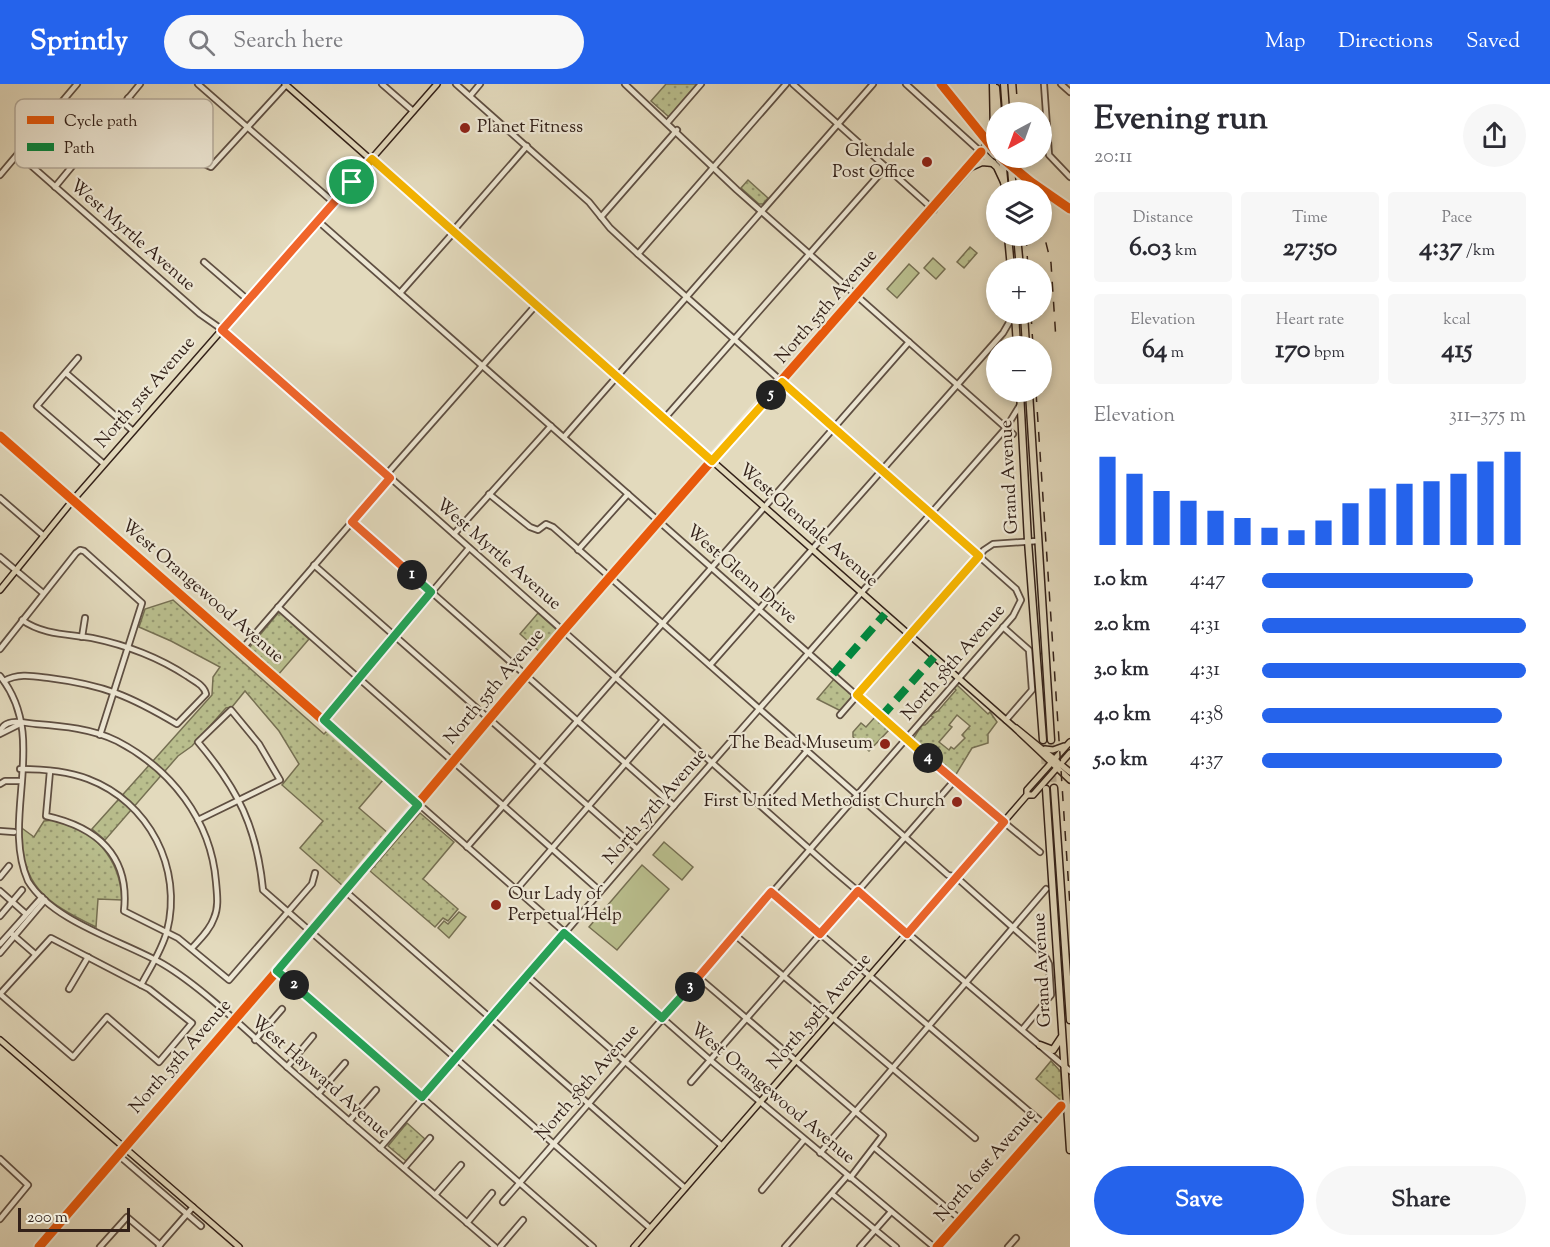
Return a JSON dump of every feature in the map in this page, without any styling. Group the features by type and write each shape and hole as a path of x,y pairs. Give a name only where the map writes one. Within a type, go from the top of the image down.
{"highway":[{"path":"986,156 981,152 994,136 994,84"},
{"path":"994,84 997,102"},
{"path":"1004,84 1005,102"},
{"path":"971,167 986,162"},
{"name":"Grand Avenue","path":"1021,402 1028,541 1045,742"},
{"name":"Grand Avenue","path":"1030,402 1045,742"},
{"name":"Grand Avenue","path":"1070,1020 1050,788 1062,1038 1070,1150"},
{"path":"1040,1045 1053,1050 1062,1038"}],"main road":[{"name":"West Glendale Avenue","path":"286,84 1053,761 1070,780"},
{"name":"North 51st Avenue","path":"0,590 104,464 437,84"},
{"name":"West Glendale Avenue","path":"1015,728 1045,742 1053,761"},
{"path":"1045,742 1056,750 1070,741"},
{"name":"North 59th Avenue","path":"634,1247 956,878 1027,795 1027,789 1070,741"},
{"name":"North 59th Avenue","path":"1027,795 1033,795 1070,753"},
{"name":"West Glendale Avenue","path":"1058,766 1070,772"},
{"path":"0,1040 239,1247"}],"street":[{"path":"64,99 77,84"},
{"path":"128,98 140,84"},
{"path":"198,84 333,202"},
{"path":"213,165 286,84"},
{"path":"382,84 413,111"},
{"path":"456,84 589,202 638,254 979,556"},
{"path":"470,96 480,84"},
{"path":"626,84 677,130 713,168 1013,434"},
{"path":"668,122 701,84"},
{"path":"638,254 786,84"},
{"path":"793,84 934,210"},
{"path":"564,437 873,84"},
{"path":"906,84 981,152"},
{"path":"940,84 986,140"},
{"path":"1044,84 1048,155 1070,177"},
{"path":"1061,84 1070,92"},
{"path":"601,217 677,130"},
{"path":"400,293 527,146"},
{"name":"North 55th Avenue","path":"39,1247 311,932 564,631 934,210 981,152"},
{"path":"0,176 15,158"},
{"path":"664,419 886,167"},
{"name":"West Myrtle Avenue","path":"34,168 222,330 907,934 1070,1071"},
{"path":"56,187 71,168"},
{"path":"1014,168 1070,209"},
{"name":"West Glenn Drive","path":"318,221 954,781 1040,852"},
{"path":"204,262 248,300"},
{"path":"242,649 536,305"},
{"path":"710,665 1009,324"},
{"path":"1003,333 1011,329 1016,336"},
{"path":"467,847 909,342"},
{"path":"78,358 37,406 104,464"},
{"path":"66,373 133,431"},
{"name":"North 57th Avenue","path":"380,1148 600,891 1006,428 1021,402"},
{"path":"454,534 551,426"},
{"name":"West Orangewood Avenue","path":"0,436 710,1060 890,1213 936,1247"},
{"path":"489,494 530,528 537,530 549,524 948,875 956,878 1048,959 1051,995 1022,1030"},
{"path":"578,550 628,494"},
{"path":"0,498 44,536"},
{"path":"352,522 674,806"},
{"path":"840,715 979,556 993,544 1037,541"},
{"path":"324,720 469,548"},
{"path":"0,649 80,550 142,603 100,735"},
{"name":"North 58th Avenue","path":"503,1202 1017,611 1021,600 1016,589 979,556"},
{"path":"0,557 43,593"},
{"path":"314,565 638,849"},
{"path":"278,607 600,891"},
{"path":"82,637 85,618"},
{"path":"4,681 17,675 85,683 113,690 147,705 177,724 206,691 169,665 128,647 41,630 22,620"},
{"path":"1003,627 1029,650 1032,690 1006,720"},
{"name":"West Hayward Avenue","path":"0,676 14,699 22,723 14,832 16,853 29,882 44,899 72,918 179,974 495,1247"},
{"path":"198,820 241,800 280,780 259,744 231,710 198,742 221,768 241,800 252,828 263,890 650,1228"},
{"path":"516,890 663,720"},
{"path":"0,733 9,723 22,723 66,727 100,735 132,750 164,774 198,820 212,855 217,905 210,927 192,948"},
{"path":"760,805 807,751"},
{"path":"20,769 50,771 87,778 101,785 130,804 143,818 161,846 170,872 171,905 166,932 141,985"},
{"path":"50,771 46,816 79,825 99,839 111,854 122,877 124,911 192,948 229,980 312,884 315,873"},
{"path":"0,784 5,781 19,781"},
{"path":"691,1082 954,781"},
{"path":"0,831 14,832"},
{"path":"0,877 9,866"},
{"path":"820,1154 964,982 1046,889"},
{"path":"0,916 22,890"},
{"path":"0,891 26,914"},
{"path":"345,891 685,1188"},
{"path":"771,892 869,978 1044,1124"},
{"path":"0,953 26,914 44,899"},
{"path":"0,944 12,935 44,899"},
{"path":"12,935 35,954"},
{"path":"735,935 975,1138"},
{"path":"51,938 162,997 192,1023 159,1062 107,1017 73,1057 0,993 35,954 51,938"},
{"path":"69,989 88,957"},
{"path":"277,971 593,1247"},
{"path":"527,976 722,1146"},
{"path":"698,977 884,1135 875,1148 785,1247"},
{"path":"255,1040 282,1009"},
{"path":"286,1067 313,1036"},
{"path":"318,1094 345,1063"},
{"path":"349,1121 376,1090"},
{"name":"North 61st Avenue","path":"936,1247 1060,1106"},
{"path":"404,1168 430,1138"},
{"path":"762,1190 804,1140"},
{"path":"875,1148 961,1220"},
{"path":"0,1159 28,1185 0,1219"},
{"path":"123,1159 201,1226"},
{"path":"435,1195 461,1165"},
{"path":"466,1223 492,1193"},
{"path":"832,1194 896,1247"},
{"path":"100,1247 127,1217 159,1246 193,1207"},
{"path":"860,1247 890,1213"},
{"path":"500,1247 523,1220"},
{"path":"1008,1247 1016,1238"}],"green space":[{"path":"666,84 698,84 669,117 651,101"},
{"path":"748,180 768,198 763,204 759,204 741,188"},
{"path":"970,247 977,253 964,268 957,262"},
{"path":"933,258 945,269 936,279 924,268"},
{"path":"909,264 919,273 897,298 887,289"},
{"path":"173,600 324,734 328,730 383,780 359,808 388,833 343,886 300,848 323,821 282,785 299,764 279,731 245,691 232,707 226,708 192,746 178,756 105,840 92,829 212,695 213,677 220,667 139,627 145,609"},
{"path":"279,612 309,639 278,675 249,648"},
{"path":"538,613 558,631 541,653 520,634"},
{"path":"834,679 851,693 851,699 841,711 817,699"},
{"path":"957,685 988,714 990,712 997,722 988,734 988,743 972,748 955,776 913,739 922,725 933,717 930,715 938,711 956,690 954,688","holes":["957,715 970,726 962,735 965,738 954,749 951,747 949,750 939,742 952,727 949,725"]},
{"path":"875,717 889,730 869,751 853,737 853,732 861,723 866,727"},
{"path":"420,813 454,842 423,879 458,909 448,921 443,918 435,927 370,871"},
{"path":"54,820 81,830 93,838 110,859 116,871 122,900 98,899 96,927 49,900 31,878 25,864 19,826 34,837 44,821"},
{"path":"664,842 693,867 682,880 653,855"},
{"path":"642,865 669,889 617,950 589,927"},
{"path":"459,912 466,917 449,938 438,928 444,921 448,924"},
{"path":"1051,1061 1061,1072 1063,1102 1036,1079"},
{"path":"407,1123 425,1139 406,1161 388,1146"}],"tunnel":[{"path":"1043,740 1046,789"},
{"path":"1051,740 1054,788"}],"railway":[{"path":"1016,84 1017,102"},
{"path":"1022,168 1022,180"},
{"path":"1027,246 1027,258"},
{"path":"1047,246 1051,263 1056,340"},
{"path":"1032,324 1032,336"},
{"path":"1037,402 1070,906"}],"marked path":[{"path":"833,674 885,614"},
{"path":"881,717 934,657"}],"cycle path":[{"path":"941,84 986,140"},
{"path":"39,1247 295,950 563,631 981,152"},
{"path":"1014,168 1070,209"},
{"path":"0,436 382,772"},
{"path":"937,1247 1061,1106"}],"place":[{"name":"Planet Fitness","path":"465,128"},
{"name":"Glendale Post Office","path":"927,162"},
{"name":"The Bead Museum","path":"885,744"},
{"name":"First United Methodist Church","path":"957,802"},
{"name":"Our Lady of Perpetual Help","path":"496,905"}],"route":[{"path":"372,159 712,461 782,382 979,556 857,695 948,776 1004,822 907,934 858,891 820,934 771,892 662,1018 564,933 422,1097 277,971 418,805 324,720 431,592 352,522 390,478 222,330 352,182 372,159"}]}
